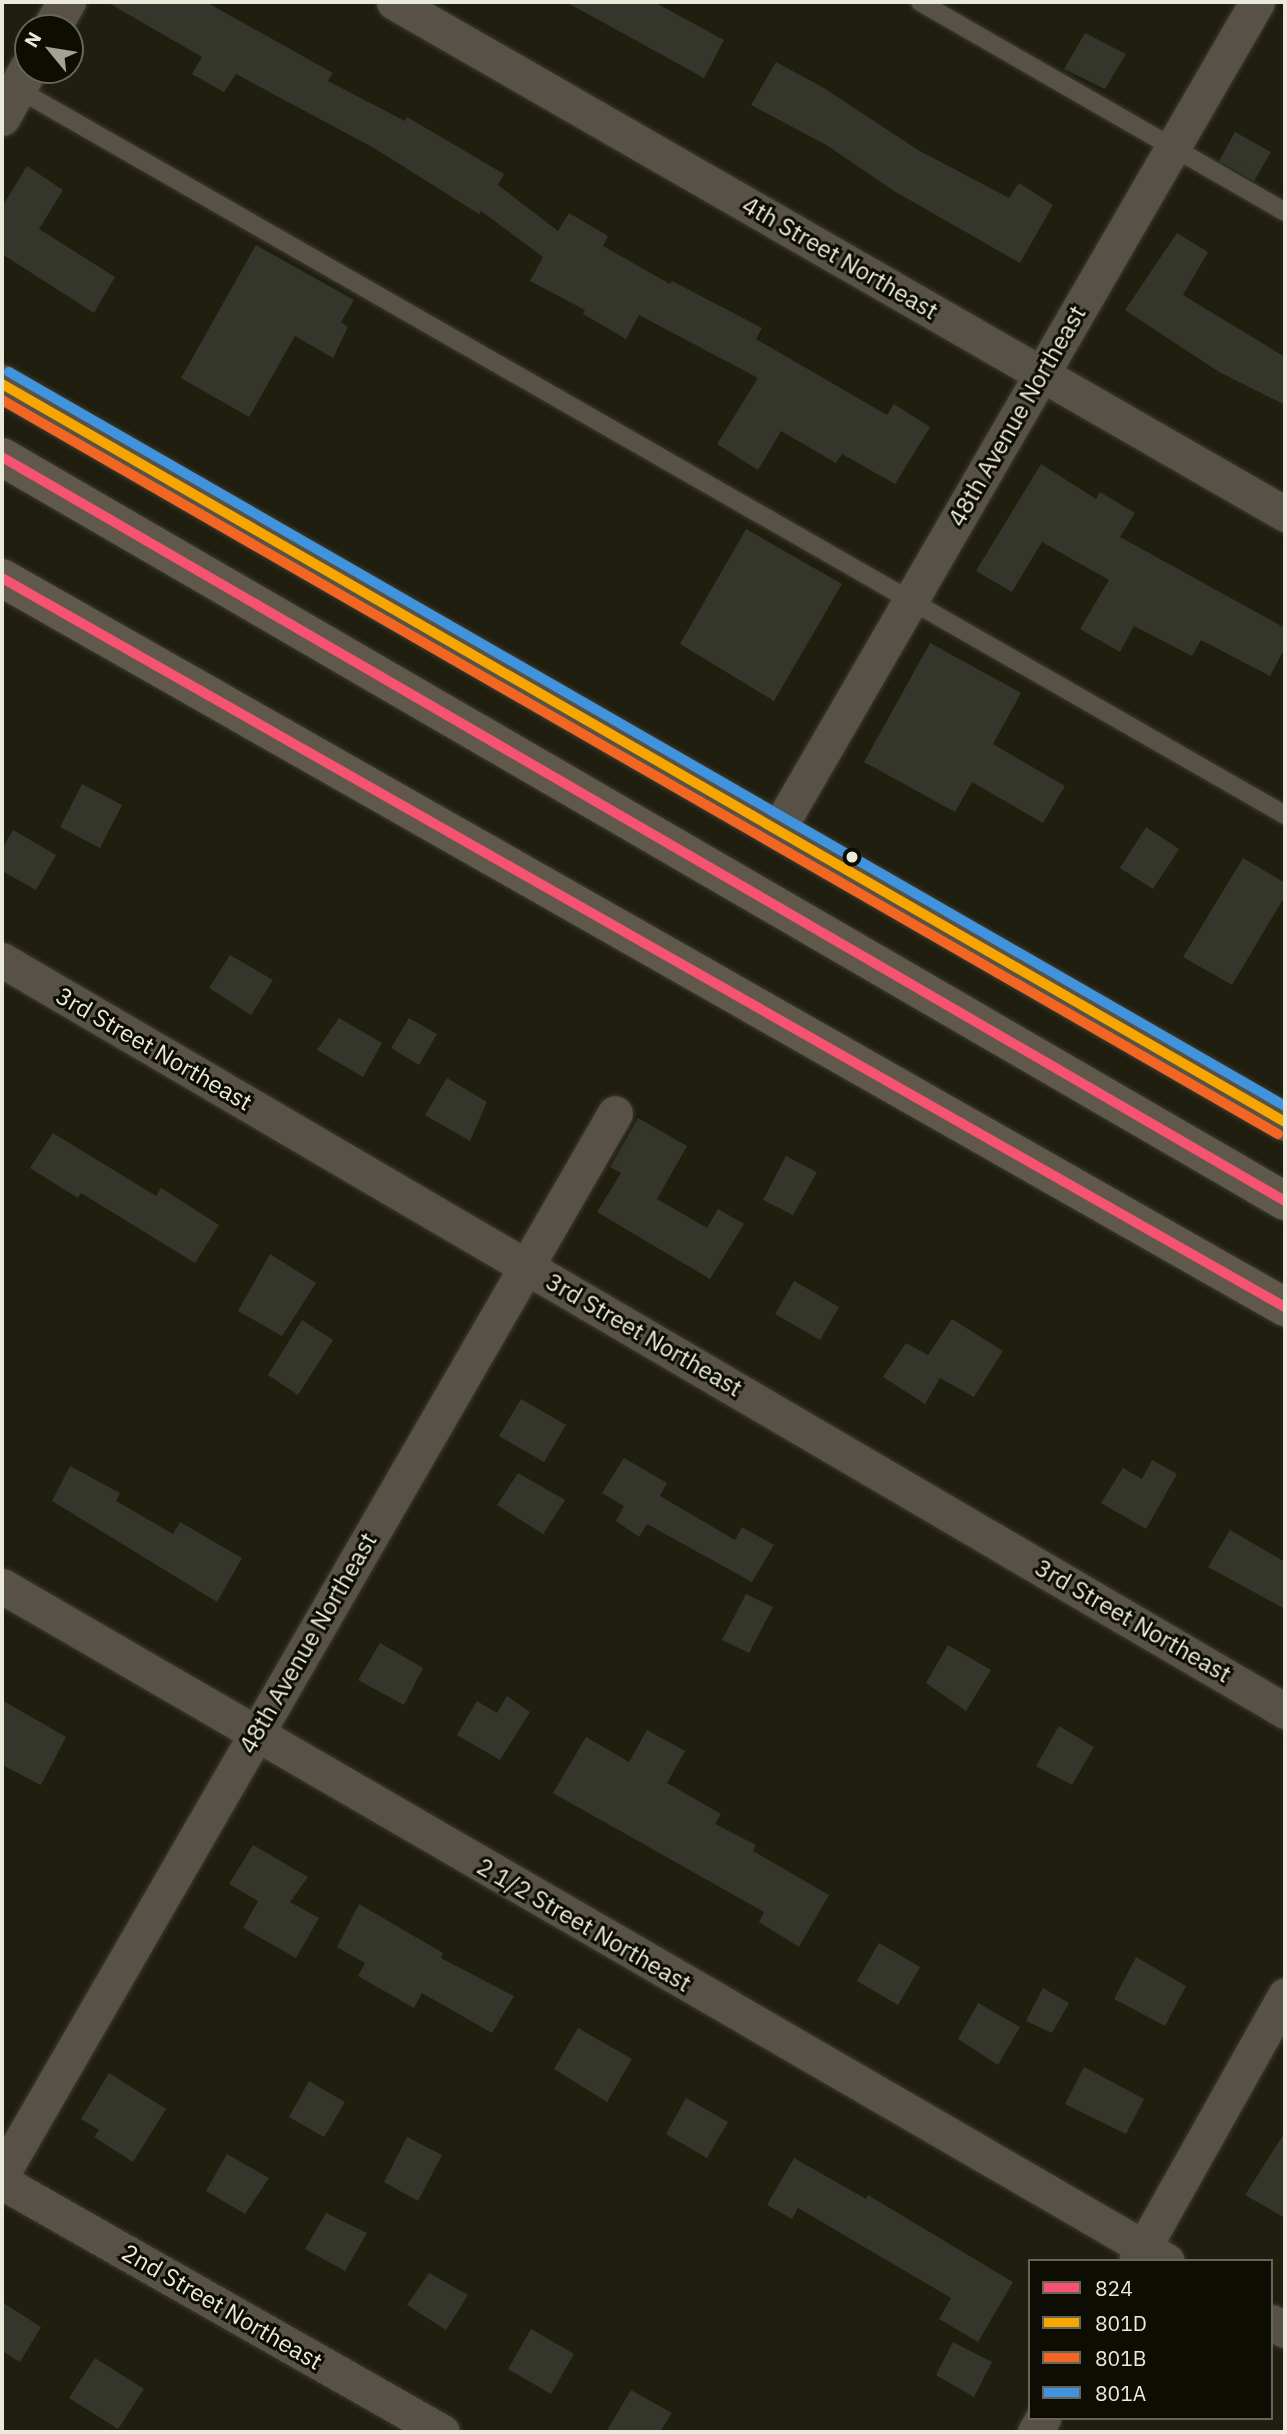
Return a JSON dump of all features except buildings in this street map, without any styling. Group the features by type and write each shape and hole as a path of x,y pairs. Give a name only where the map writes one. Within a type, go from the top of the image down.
{"main road":[{"path":"2,457 1285,1201"},
{"path":"2,578 1285,1307"}],"street":[{"name":"4th Street Northeast","path":"394,2 1285,514"},
{"name":"48th Avenue Northeast","path":"777,831 1257,2"},
{"path":"2,384 1285,1122"},
{"name":"3rd Street Northeast","path":"2,960 1285,1711"},
{"name":"48th Avenue Northeast","path":"2,2174 615,1113"},
{"name":"2 1/2 Street Northeast","path":"2,1586 1149,2256"},
{"path":"1149,2256 1285,1995"},
{"name":"2nd Street Northeast","path":"2,2182 442,2432"}],"lane":[{"path":"920,2 1285,212"},
{"path":"12,89 1285,815"}],"transit line":[{"name":"801A","path":"9,372 1285,1106"},
{"name":"801D","path":"2,384 1285,1122"},
{"name":"801B","path":"2,400 1278,1134"},
{"name":"824","path":"2,457 1285,1201"},
{"name":"824","path":"2,578 1285,1307"}]}
